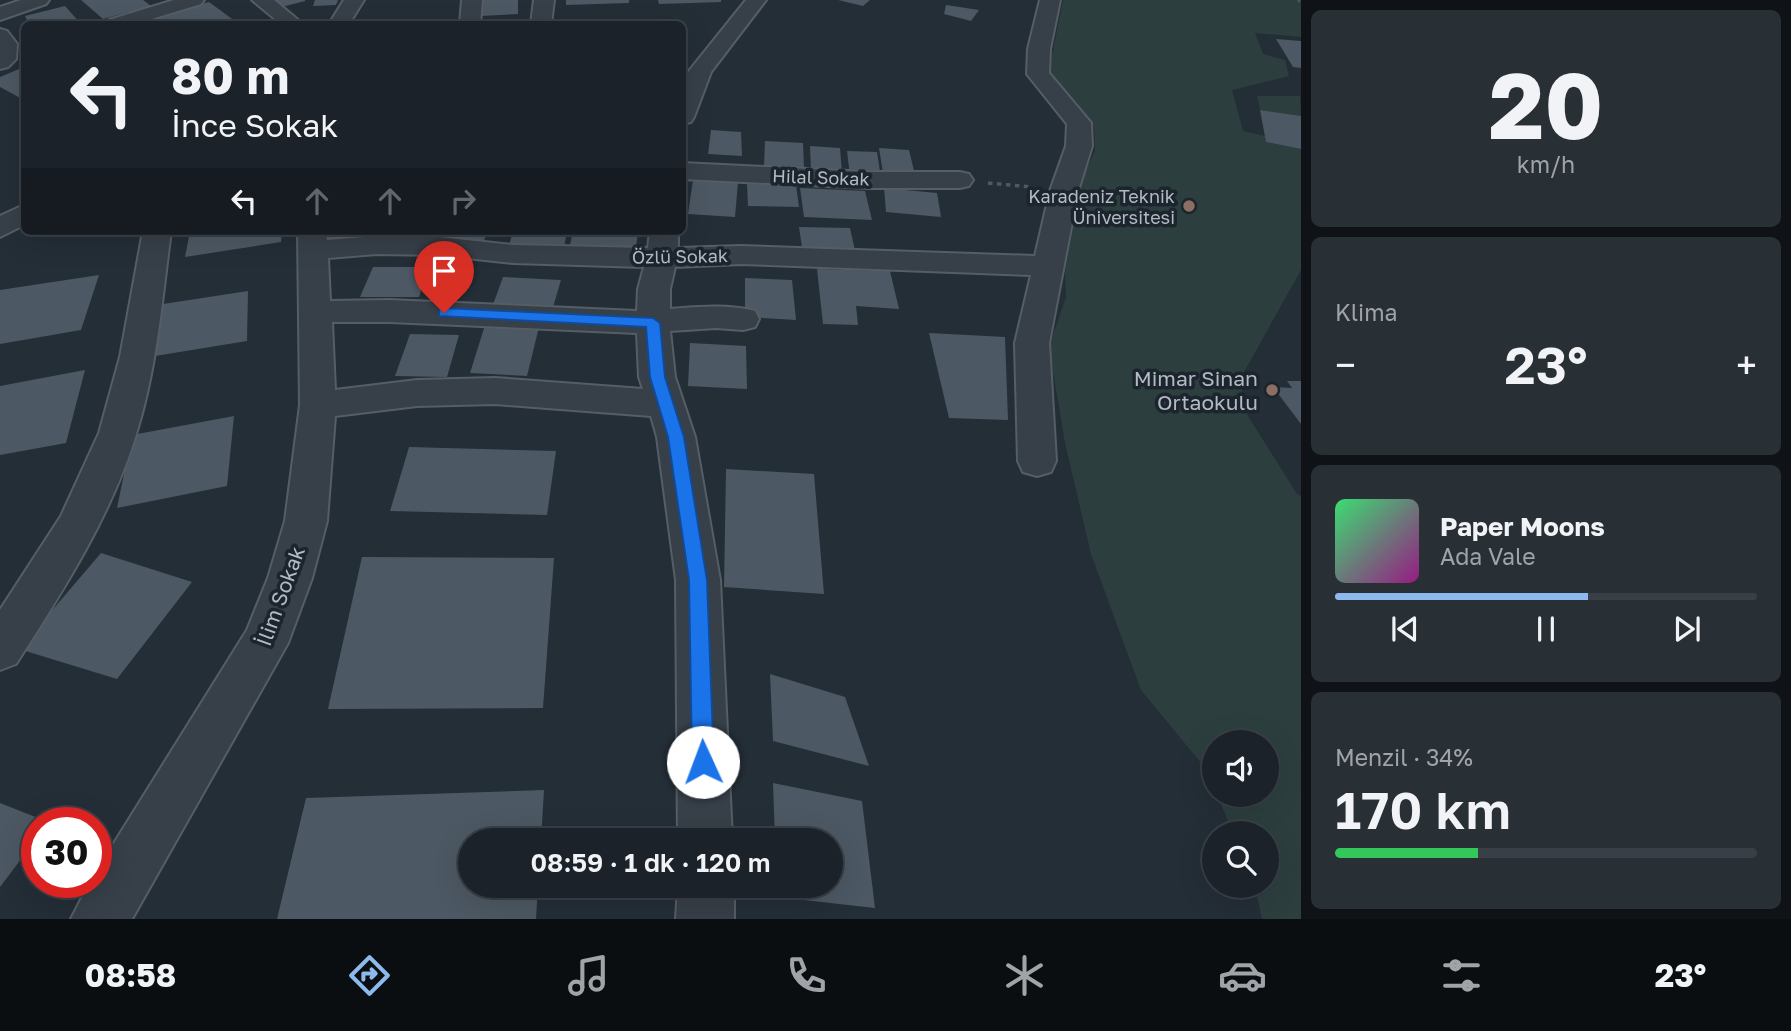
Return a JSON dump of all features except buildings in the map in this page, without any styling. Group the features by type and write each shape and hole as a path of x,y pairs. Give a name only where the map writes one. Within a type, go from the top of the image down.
{"street":[{"path":"0,14 39,0"},
{"path":"126,21 194,0"},
{"path":"262,0 289,21"},
{"path":"341,21 354,0"},
{"path":"470,21 472,0"},
{"path":"541,21 544,0"},
{"path":"686,107 700,71 756,0"},
{"path":"1037,461 1032,343 1064,191 1079,146 1079,123 1038,74 1050,0"},
{"path":"0,35 10,59"},
{"name":"Hilal Sokak","path":"686,171 960,180"},
{"path":"0,228 21,215"},
{"path":"0,648 62,554 85,511 112,449 128,398 156,235"},
{"name":"Özlü Sokak","path":"312,241 439,246 513,254 663,244 741,256 1049,266"},
{"name":"İlim Sokak","path":"100,919 265,643 290,578 306,521 318,405 312,241"},
{"path":"663,244 654,289 653,323 657,377 676,437 698,580 705,828"},
{"path":"314,312 390,311 653,323 716,317 743,319"},
{"path":"318,405 417,393 495,391 666,404"},
{"path":"705,919 706,898"}],"path":[{"path":"960,180 1064,191"}],"green space":[{"path":"1063,0 1301,0 1301,37 1255,33 1263,54 1285,60 1289,76 1232,90 1243,131 1265,136 1266,142 1301,149 1301,270 1243,374 1241,405 1297,494 1301,496 1301,919 1262,919 1258,898 1279,898 1279,821 1228,821 1222,807 1279,807 1279,730 1202,730 1202,764 1141,690 1091,554 1065,443 1049,347 1066,297 1065,272 1082,179 1095,151 1094,127 1048,76"},
{"path":"1257,96 1300,96 1301,116 1260,110"}],"place":[{"name":"Karadeniz Teknik Üniversitesi","path":"1189,206"},
{"name":"Mimar Sinan Ortaokulu","path":"1272,390"}],"route":[{"path":"444,313 653,323 657,377 676,437 698,580 703,762"}]}
